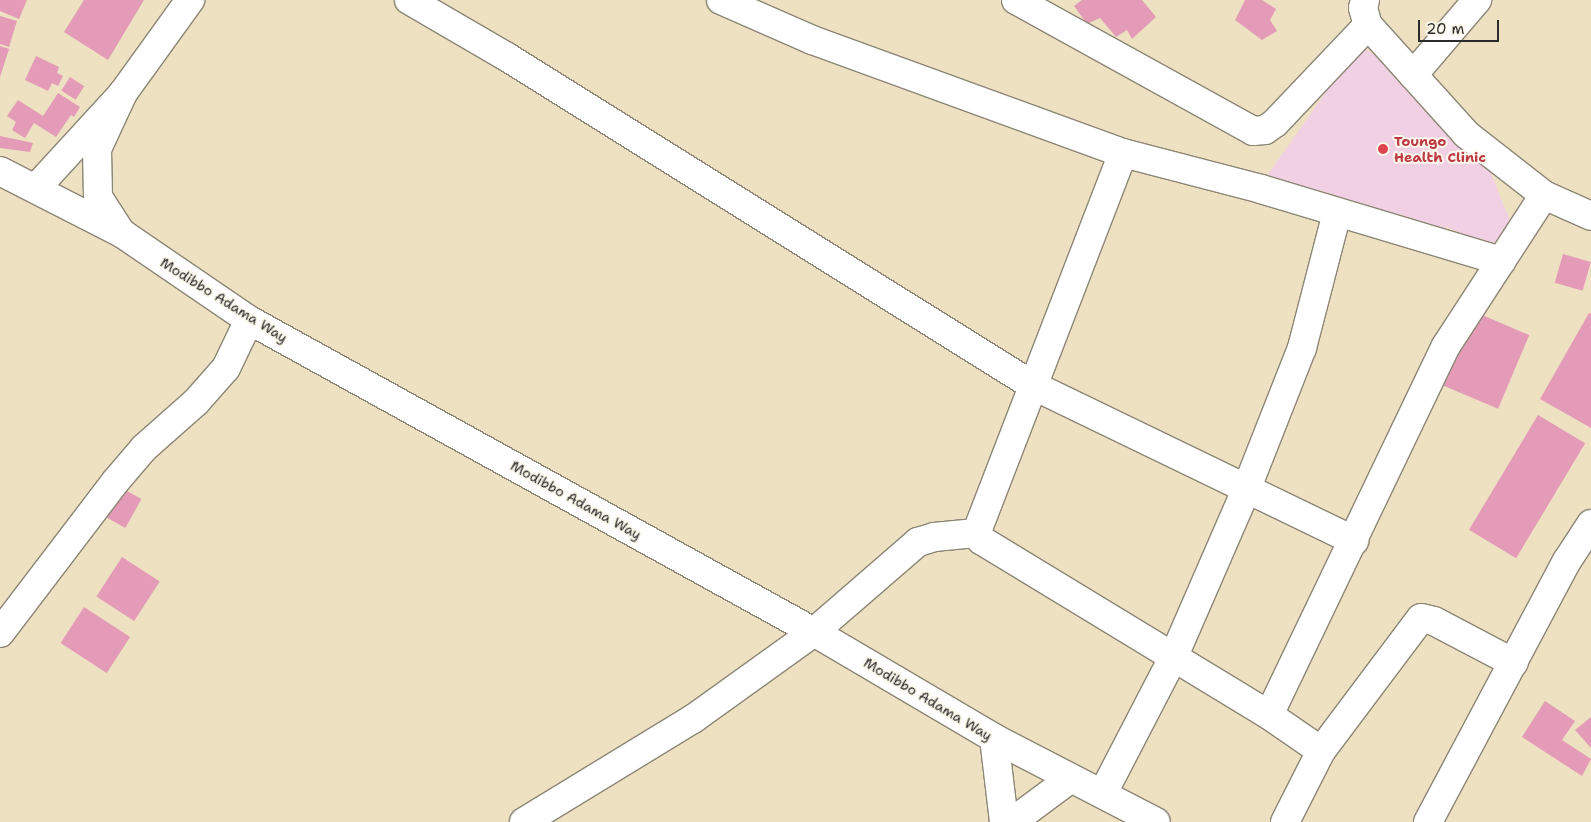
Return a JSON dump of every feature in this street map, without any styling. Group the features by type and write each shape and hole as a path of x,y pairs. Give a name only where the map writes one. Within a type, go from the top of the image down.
{"street":[{"path":"37,187 123,93 190,0"},
{"path":"409,0 507,57 1032,385 1354,541"},
{"path":"720,0 756,6 812,40 1123,153 1260,189 1501,261"},
{"path":"1016,0 1252,131 1265,130 1275,123 1367,13 1413,75 1466,134 1544,195 1591,216"},
{"path":"1413,75 1477,0"},
{"path":"123,93 97,149 98,197 123,234"},
{"path":"1123,153 976,532 980,540 1269,716 1321,751"},
{"name":"Modibbo Adama Way","path":"0,171 37,187 123,234 249,320 814,632 994,738 1156,822"},
{"path":"1269,716 1446,346 1544,195"},
{"path":"1103,793 1173,658 1246,490 1302,348 1337,213"},
{"path":"0,633 114,482 144,448 196,402 226,368 249,320"},
{"path":"1428,822 1568,561 1591,524"},
{"path":"524,822 693,719 814,632 918,542 934,537 976,532"},
{"path":"1285,822 1321,751 1421,618 1434,621 1514,663"},
{"path":"994,738 1004,822"},
{"path":"1012,822 1070,779"}],"shaded area":[{"name":"Toungo Health Clinic","path":"1359,45 1467,114 1513,228 1500,249 1446,227 1440,237 1262,183"}],"building":[{"path":"0,0 27,0 19,19 0,11"},
{"path":"84,0 144,0 108,60 64,32"},
{"path":"1082,0 1142,0 1156,17 1132,39 1127,30 1116,37 1100,18 1087,24 1074,6"},
{"path":"1245,0 1262,0 1276,9 1270,20 1277,31 1262,40 1235,20"},
{"path":"0,16 17,21 9,47 0,44"},
{"path":"0,46 9,49 0,77"},
{"path":"36,56 59,67 57,73 63,76 58,86 52,83 48,91 25,80"},
{"path":"70,77 84,86 76,100 61,90"},
{"path":"58,93 80,107 74,117 71,115 56,137 34,123 25,138 12,130 16,122 7,116 18,100 43,116"},
{"path":"0,136 33,143 30,152 0,148"},
{"path":"1563,254 1591,262 1583,291 1555,283"},
{"path":"1475,312 1529,335 1498,409 1444,386"},
{"path":"1589,313 1591,314 1591,428 1540,399"},
{"path":"1538,415 1585,443 1516,558 1469,530"},
{"path":"116,485 141,499 125,528 100,514"},
{"path":"122,557 160,582 134,621 96,596"},
{"path":"84,607 130,637 107,673 61,643"},
{"path":"1545,701 1575,721 1562,740 1591,759 1582,776 1522,737"},
{"path":"1591,717 1591,748 1575,730"}],"place":[{"name":"Toungo Health Clinic","path":"1383,149"}]}
